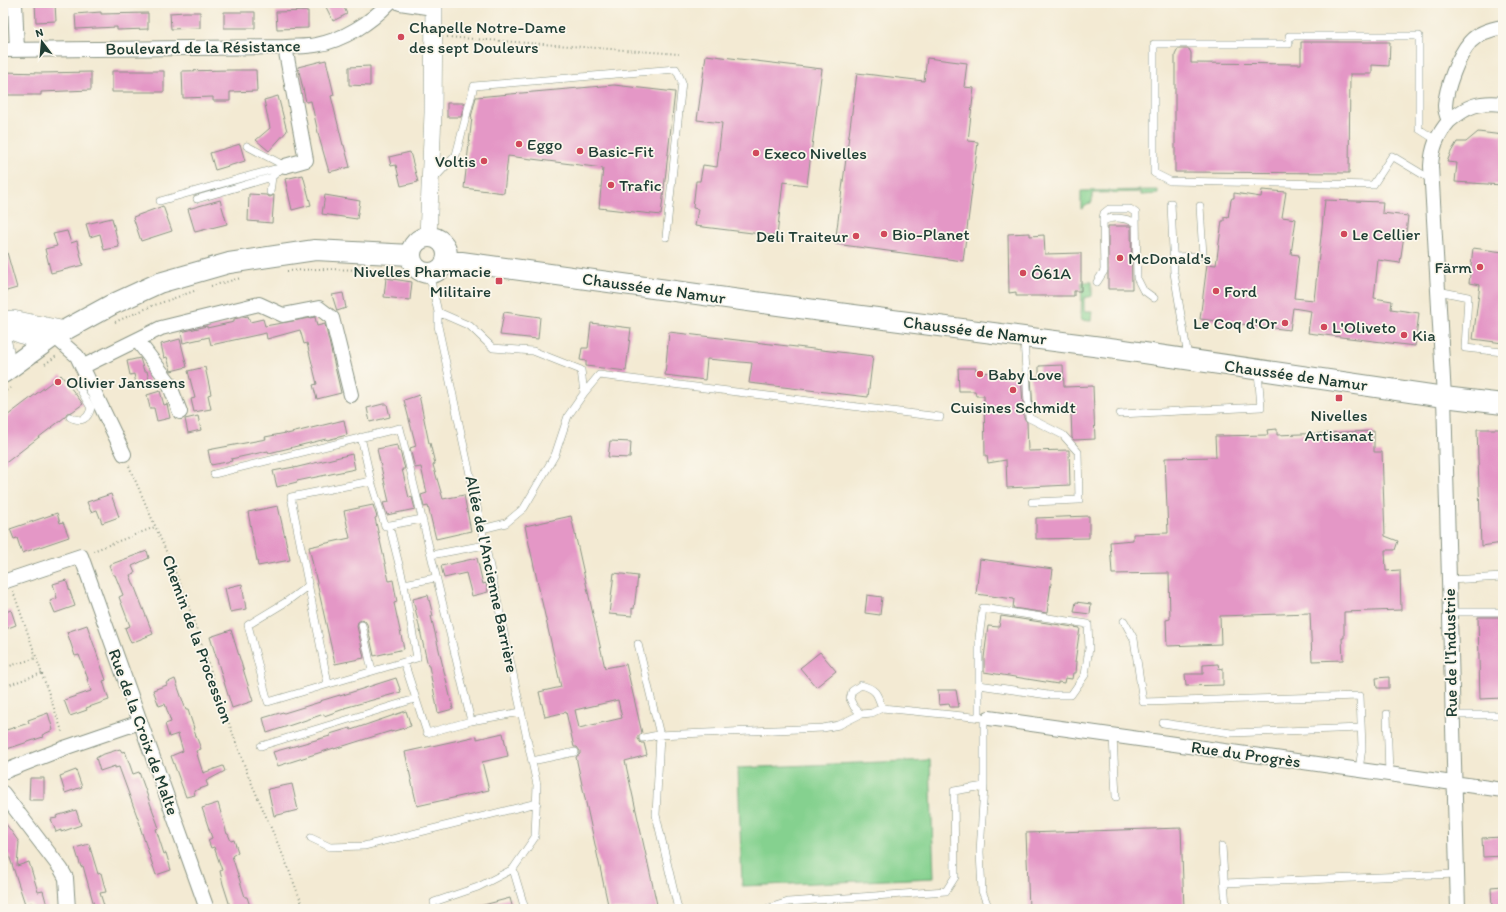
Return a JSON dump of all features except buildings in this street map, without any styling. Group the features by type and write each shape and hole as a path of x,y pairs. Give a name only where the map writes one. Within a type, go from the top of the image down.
{"main road":[{"path":"428,237 436,239 443,244 447,252 447,260 443,267 437,272 429,273 420,271 414,264 412,256 414,247 420,240 428,237"},
{"path":"4,381 54,336 159,283 229,263 315,250 412,256"},
{"name":"Chaussée de Namur","path":"447,260 1188,359 1444,397 1503,404"}],"street":[{"path":"10,50 15,3"},
{"name":"Boulevard de la Résistance","path":"10,50 285,47 316,45 342,37 376,17 390,3"},
{"path":"400,3 433,5 433,112 428,237"},
{"path":"1449,121 1445,106 1448,90 1458,63 1470,42 1481,33 1493,28 1503,27"},
{"path":"285,47 306,160 285,166"},
{"path":"1436,140 1441,130 1461,111 1477,104 1503,104"},
{"name":"Rue de l'Industrie","path":"1436,140 1432,151 1432,180 1444,397 1458,909"},
{"path":"85,372 137,340 161,328 259,304 283,315 319,308 332,318 352,395"},
{"path":"3,320 13,319 54,336 77,356 124,454"},
{"path":"3,328 54,336"},
{"path":"137,340 168,382 180,412"},
{"path":"3,343 5,352 4,381"},
{"path":"6,581 81,556"},
{"name":"Rue de la Croix de Malte","path":"81,556 206,909"},
{"name":"Rue du Progrès","path":"984,718 1503,790"},
{"path":"3,772 67,747 140,722"},
{"path":"3,793 66,878 68,909"}],"lane":[{"path":"1432,180 1392,156 1373,185 1170,181 1154,173 1154,44 1288,44 1289,36 1419,36 1419,129 1436,140"},
{"path":"430,183 456,155 474,86 676,69 682,82 666,237"},
{"path":"247,146 285,166"},
{"path":"197,199 272,176 285,166"},
{"path":"160,201 285,166"},
{"path":"270,192 272,176"},
{"path":"1171,202 1174,273 1188,359"},
{"path":"1173,257 1203,256 1200,206"},
{"path":"1097,282 1104,271 1104,213 1109,209 1130,209 1136,213 1137,278 1143,290 1154,298"},
{"name":"Allée de l'Ancienne Barrière","path":"429,273 438,312 438,326 537,785 535,837 513,869 478,887 434,902 436,909"},
{"path":"1438,291 1468,297 1465,348 1503,352"},
{"path":"438,312 470,326 493,348 533,351 581,370 584,393"},
{"path":"1024,337 1029,418 1064,435 1078,452 1079,500 1032,502"},
{"path":"1120,414 1260,407 1257,369"},
{"path":"70,418 76,420 89,416 91,408 77,384 85,372"},
{"path":"482,529 506,522 524,508 555,455 568,416 599,375 940,418"},
{"path":"214,474 400,428 431,555 435,578 471,721"},
{"path":"361,437 371,481 385,526 422,519"},
{"path":"328,684 291,497 371,481"},
{"path":"309,585 286,602 248,625 268,702 417,658 404,584 389,525"},
{"path":"431,555 485,545"},
{"path":"1449,580 1503,577"},
{"path":"404,584 435,578"},
{"path":"979,685 1048,695 1071,695 1085,674 1089,648 1088,624 983,608 979,638 979,685 984,718 984,786 980,852 982,891 989,909"},
{"path":"1449,612 1503,612"},
{"path":"1124,621 1134,639 1143,702 1360,696 1362,748 1359,770"},
{"path":"362,626 372,672"},
{"path":"638,644 660,735 656,815 678,909"},
{"path":"404,662 427,734 471,721 521,712"},
{"path":"861,714 854,707 850,699 852,691 861,686 870,688 878,694 882,708"},
{"path":"261,746 416,699"},
{"path":"643,738 660,735 823,728 839,725 861,714 872,713 882,708 984,718"},
{"path":"1387,714 1389,775"},
{"path":"1452,715 1503,715"},
{"path":"1163,723 1231,733 1361,728"},
{"path":"1113,736 1116,797"},
{"path":"532,761 575,752"},
{"path":"766,909 788,902 946,891 955,877 954,791 984,786"},
{"path":"311,838 330,847 364,846 537,803"},
{"path":"1222,846 1226,909"},
{"path":"513,869 525,909"},
{"path":"1224,883 1457,874"}],"path":[{"path":"433,36 679,54"},
{"name":"Chemin de la Procession","path":"124,454 155,528 184,590 248,775 286,860 304,909"},
{"path":"81,556 155,528"},
{"path":"6,581 42,673 67,747"},
{"path":"3,668 36,658"},
{"path":"3,687 42,673"}],"green space":[{"path":"1158,190 1158,194 1141,195 1141,192 1092,193 1092,202 1081,209 1081,191"},
{"path":"1082,282 1092,282 1092,296 1084,298 1084,311 1092,311 1091,321 1081,320"},
{"path":"930,760 934,878 742,886 738,768"}],"place":[{"name":"Chapelle Notre-Dame des sept Douleurs","path":"401,37"},
{"name":"Eggo","path":"519,144"},
{"name":"Basic-Fit","path":"580,151"},
{"name":"Execo Nivelles","path":"756,153"},
{"name":"Voltis","path":"484,161"},
{"name":"Trafic","path":"611,185"},
{"name":"Bio-Planet","path":"884,234"},
{"name":"Le Cellier","path":"1344,234"},
{"name":"Deli Traiteur","path":"856,236"},
{"name":"McDonald's","path":"1120,258"},
{"name":"Färm","path":"1480,267"},
{"name":"Ô61A","path":"1023,273"},
{"name":"Nivelles Pharmacie Militaire","path":"499,281"},
{"name":"Ford","path":"1216,291"},
{"name":"Le Coq d'Or","path":"1285,323"},
{"name":"L'Oliveto","path":"1324,327"},
{"name":"Kia","path":"1404,335"},
{"name":"Baby Love","path":"980,374"},
{"name":"Olivier Janssens","path":"58,382"},
{"name":"Cuisines Schmidt","path":"1013,390"},
{"name":"Nivelles Artisanat","path":"1339,398"}]}
